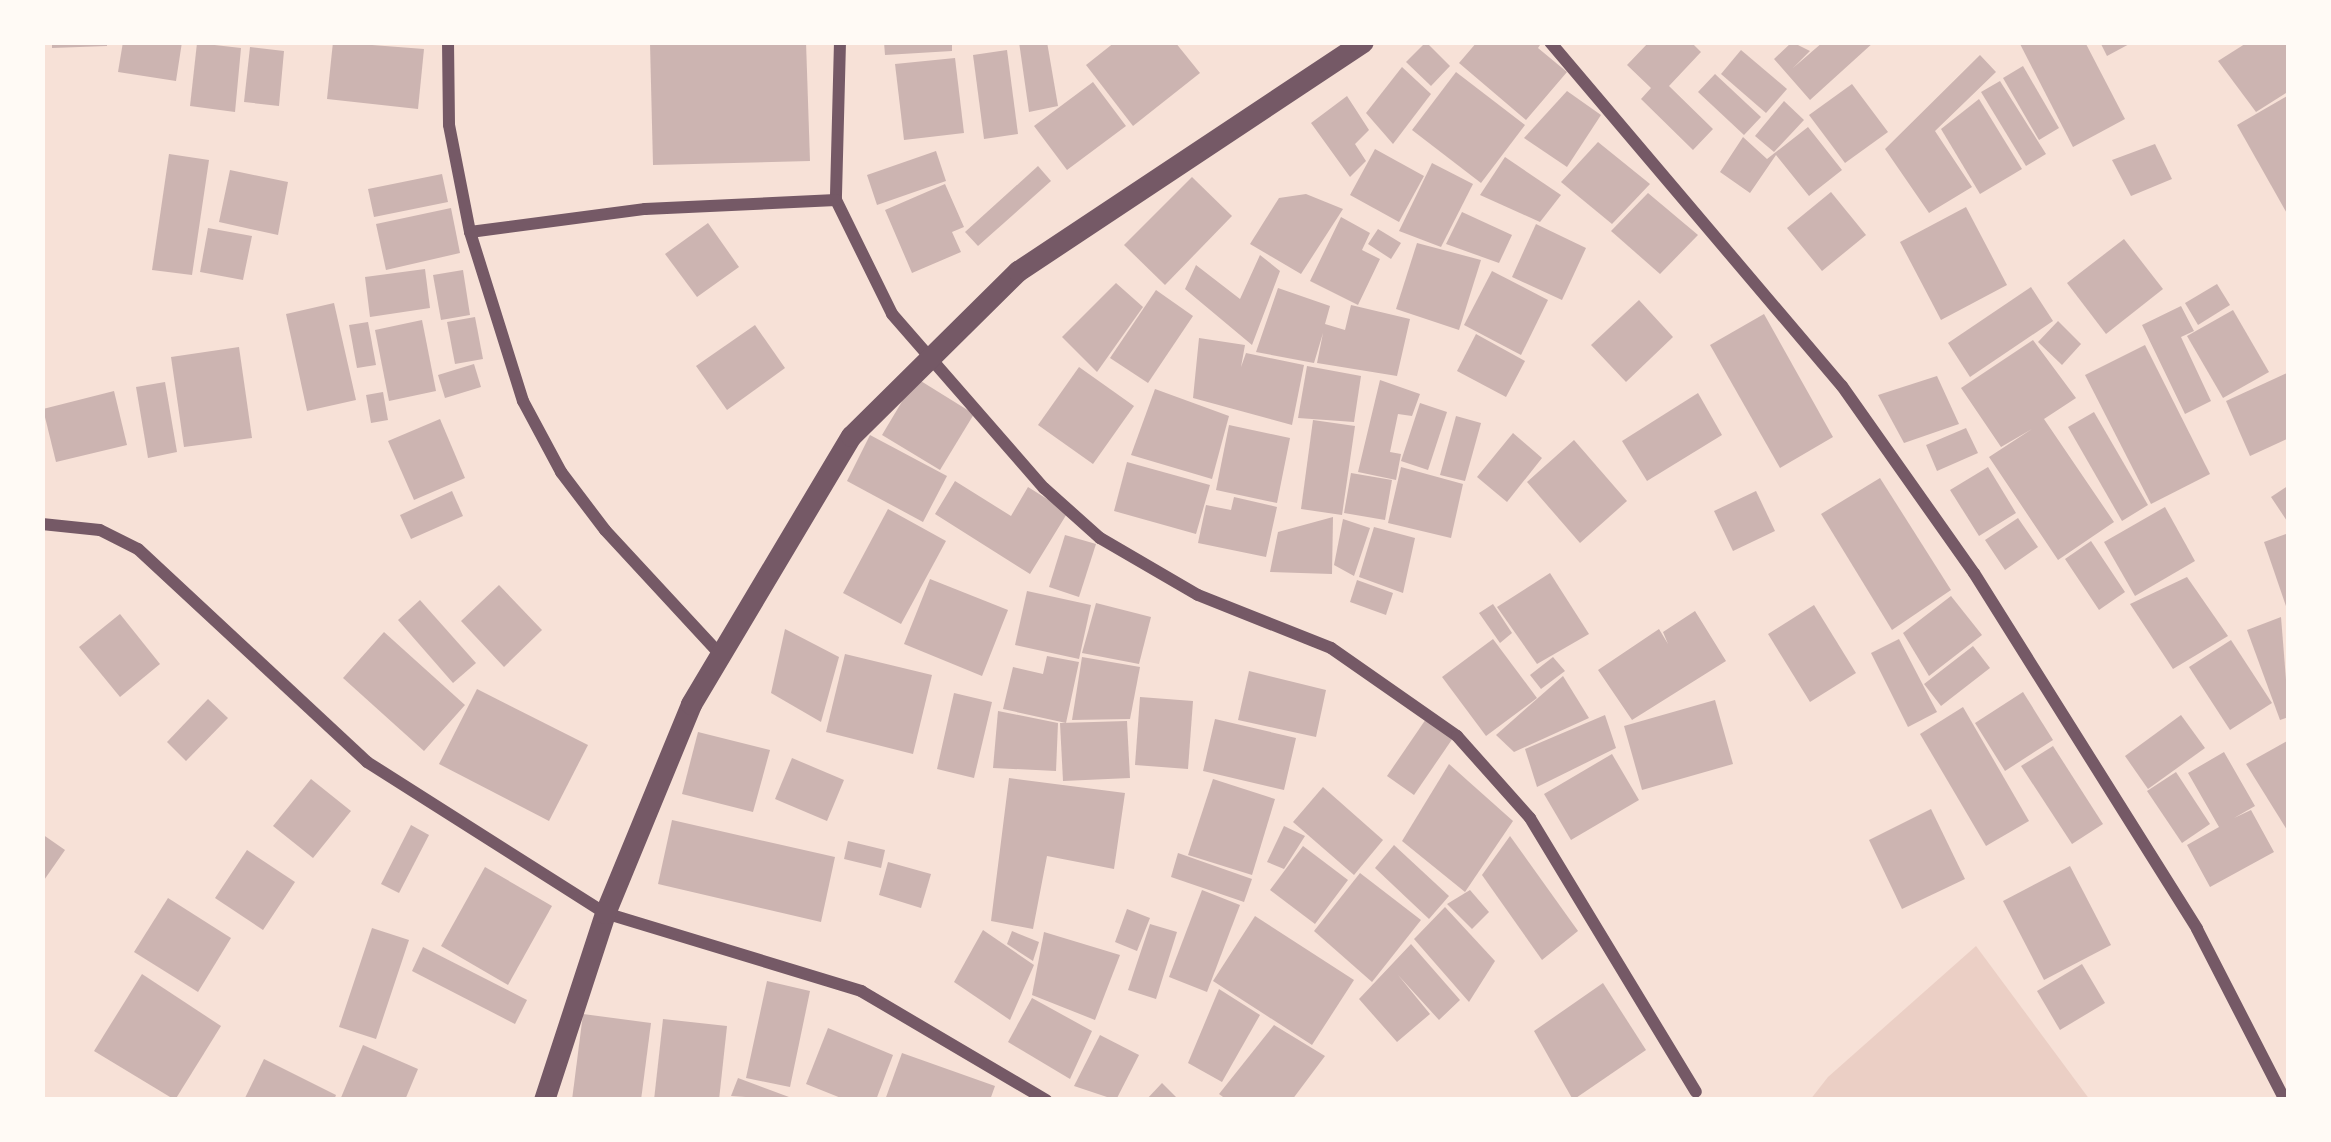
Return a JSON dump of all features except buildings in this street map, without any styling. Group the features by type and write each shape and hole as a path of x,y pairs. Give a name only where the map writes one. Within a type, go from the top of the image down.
{"street":[{"path":"448,42 448,125 470,232 523,401 560,472 718,652"},
{"path":"840,42 836,200 892,314 931,353 1044,488 1100,538 1198,595 1331,648 1457,736 1529,818 1696,1092"},
{"path":"544,1100 605,913 718,652 851,436 1018,271 1363,42"},
{"path":"1550,42 1842,386 1974,573 2197,928 2285,1100"},
{"path":"470,232 645,209 836,200"},
{"path":"42,524 100,530 138,549 367,762 605,913 861,991 1046,1100"}],"shaded area":[{"path":"1976,946 2090,1100 1810,1100 1828,1077"}]}
